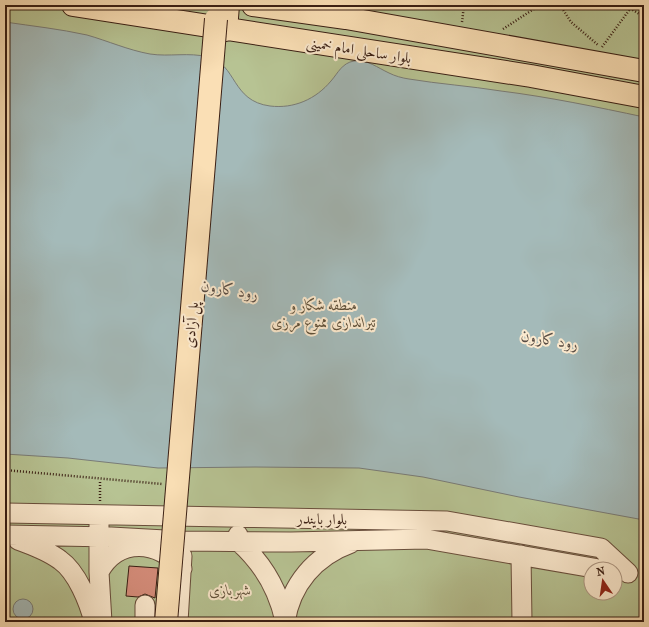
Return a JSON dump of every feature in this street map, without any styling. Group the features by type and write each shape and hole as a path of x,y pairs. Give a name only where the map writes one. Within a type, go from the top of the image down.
{"main road":[{"name":"بلوار ساحلی امام خمینی","path":"73,5 226,30 531,76 644,97"},
{"name":"پل آزادی","path":"166,622 217,5"},
{"path":"226,30 228,5"},
{"name":"بلوار ساحلی امام خمینی","path":"252,5 346,18 644,71"}],"street":[{"name":"بلوار بایندر","path":"5,513 447,521 600,548 629,573"},
{"path":"99,515 99,572 102,622"},
{"path":"237,517 238,541 248,550 265,571 278,596 285,622"},
{"name":"بلوار بایندر","path":"6,535 183,541 426,539 583,566"},
{"path":"6,535 38,548 61,560 80,582 94,622"},
{"path":"285,622 290,601 308,570 317,561 338,548 363,540"},
{"path":"178,622 183,541"},
{"path":"99,572 103,564 113,555 135,547 153,548 161,551 176,562 182,569"},
{"path":"520,555 522,622"}],"path":[{"path":"483,42 540,5"},
{"path":"560,5 572,22 601,49 633,5"},
{"path":"625,5 644,17"},
{"path":"5,470 100,480 164,484 163,490"},
{"path":"99,515 100,480"}],"green space":[{"name":"منطقه شکار و تیراندازی ممنوع مرزی","path":"5,5 644,5 644,622 5,622"}],"water":[{"name":"منطقه شکار و تیراندازی ممنوع مرزی","path":"5,22 87,35 150,54 194,55 208,57 217,61 224,67 248,97 257,103 270,106 288,106 311,98 319,93 331,81 343,66 354,61 363,61 406,79 537,96 644,117 644,520 519,497 423,477 359,468 158,468 68,458 5,454"},
{"path":"23,599 30,602 33,609 30,616 23,619 16,616 13,609 16,602"}],"building":[{"path":"129,566 158,568 155,598 145,594 138,597 126,596"}],"water label":[{"name":"رود کارون","path":"230,289"},
{"name":"رود کارون","path":"550,339"}],"park label":[{"name":"شهربازی","path":"230,590"}]}
